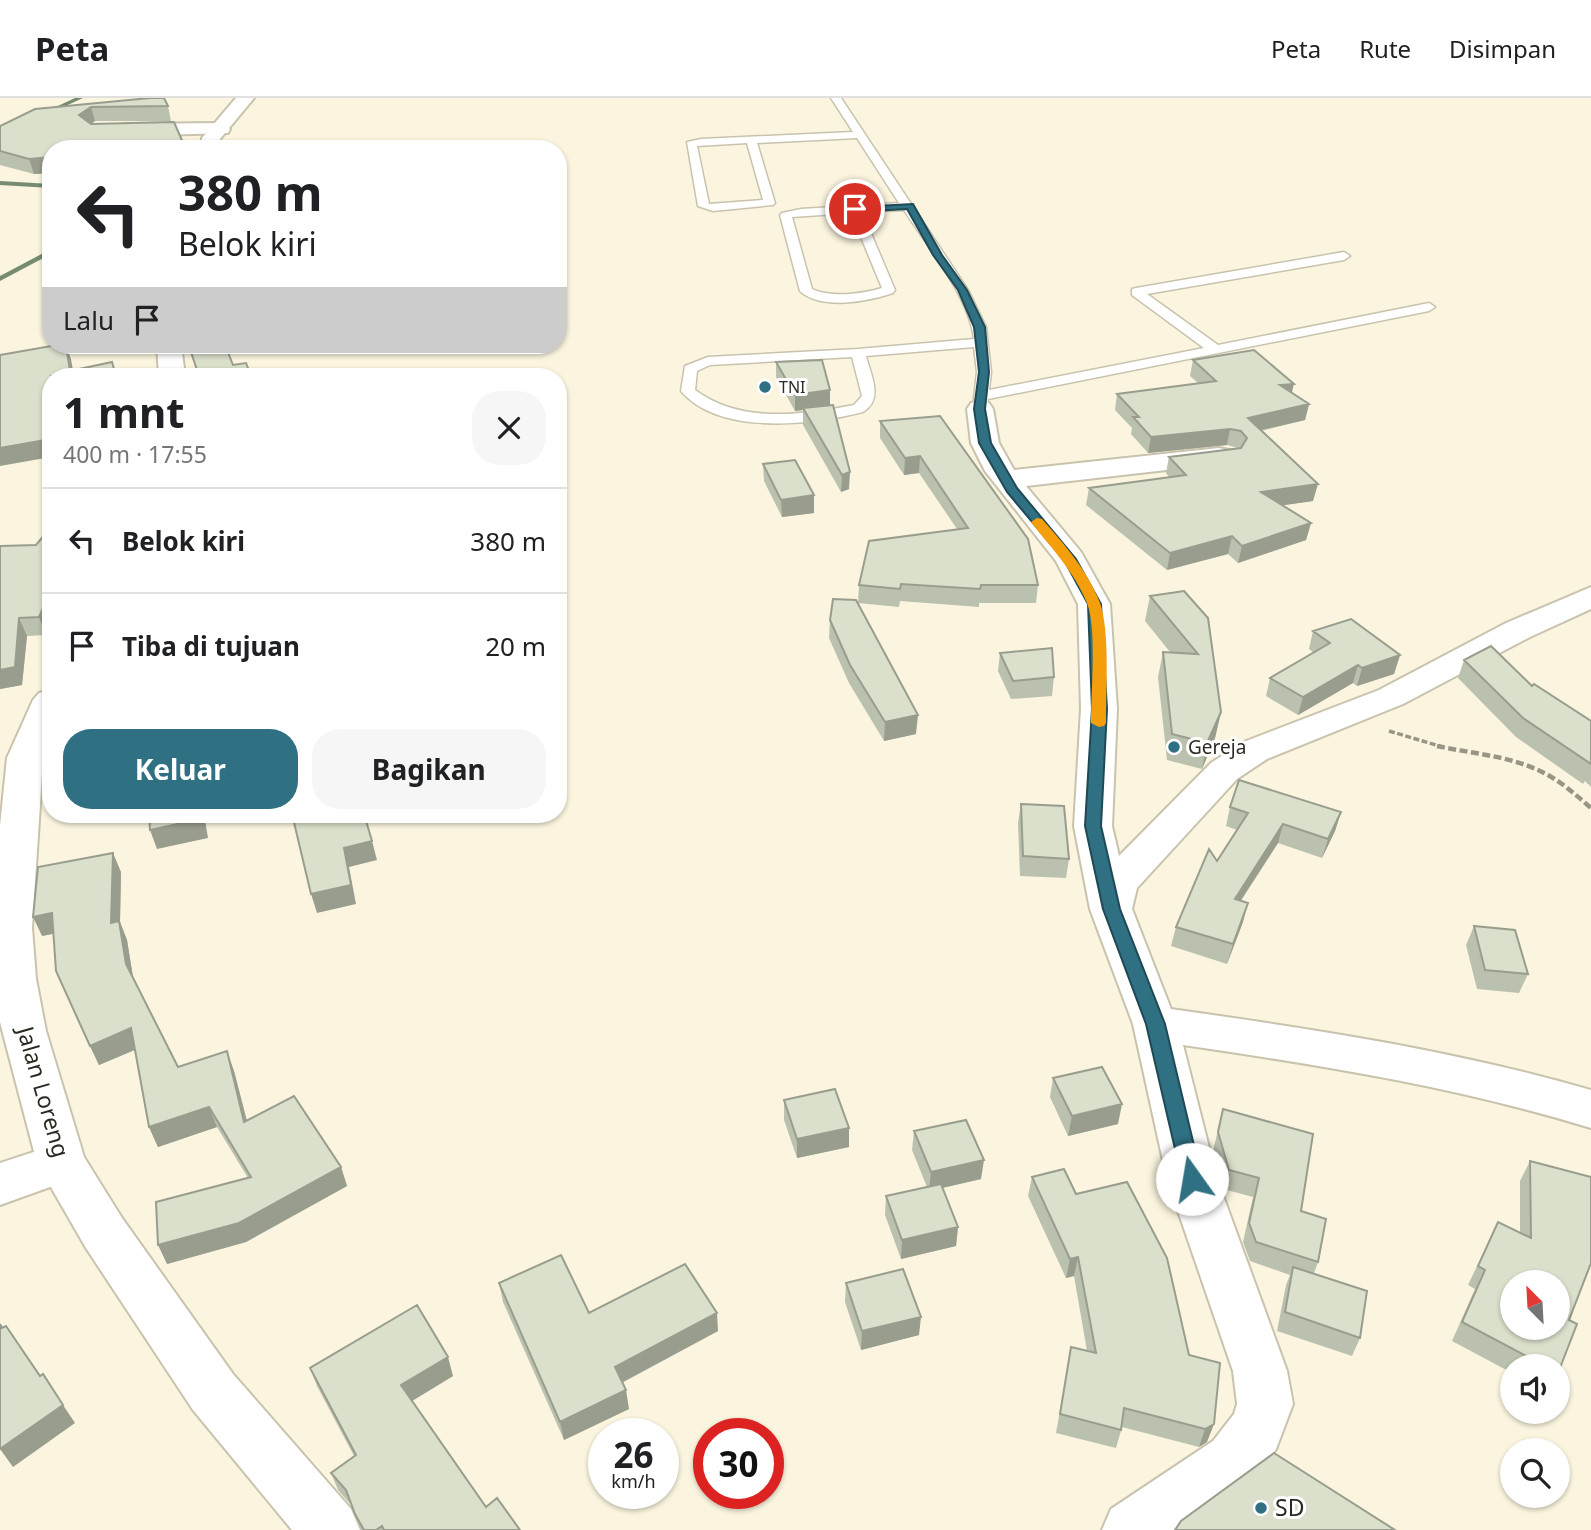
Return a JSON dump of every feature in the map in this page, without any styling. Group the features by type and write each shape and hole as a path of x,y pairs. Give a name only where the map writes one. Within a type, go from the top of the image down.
{"street":[{"path":"211,140 245,98"},
{"path":"107,130 221,129"},
{"path":"981,402 985,443 1005,480 1070,559 1094,604 1100,709 1093,826 1111,909 1155,1024 1192,1179 1250,1339 1260,1371 1265,1404 1256,1430 1233,1461 1132,1530"},
{"path":"1005,480 1227,456"},
{"path":"1111,909 1118,884 1142,855 1224,771 1254,751 1401,692 1518,629 1591,597"},
{"name":"Jalan Loreng","path":"42,722 25,764 10,928 24,1031 61,1163 104,1233 213,1392 330,1530"},
{"path":"1155,1024 1421,1065 1503,1083 1591,1109"},
{"path":"0,1184 61,1163"}],"lane":[{"path":"836,98 962,290 979,327 984,372 981,402 1214,349 1429,307"},
{"path":"751,140 769,203 713,208 704,206 690,146 701,142 859,135"},
{"path":"855,209 889,289 874,294 831,297 811,295 806,291 785,218 800,212 909,206"},
{"path":"1214,349 1136,292 1344,256"},
{"path":"858,353 869,396 866,404 858,409 788,418 750,417 719,412 697,401 688,391 690,369 708,361 858,353 980,342"}],"path":[{"path":"1350,714 1426,744 1538,770 1559,782 1591,808"}],"building":[{"path":"164,98 168,106 91,107 79,115 91,124 174,122 182,140 42,140 42,158 29,159 0,151 0,126 35,109"},
{"path":"42,348 42,354 67,354 70,368 42,368 42,441 0,448 0,355"},
{"path":"1254,350 1294,384 1280,385 1309,404 1248,418 1318,484 1261,492 1311,523 1242,546 1232,536 1170,553 1089,488 1186,475 1169,457 1241,448 1247,438 1241,431 1230,429 1151,437 1133,417 1139,417 1117,394 1216,381 1193,360"},
{"path":"192,354 229,354 233,365 246,363 248,368 196,368"},
{"path":"822,360 830,390 795,395 776,362"},
{"path":"112,362 114,368 84,368"},
{"path":"833,405 850,472 842,475 803,408"},
{"path":"940,416 1028,539 1038,585 981,585 980,589 901,584 900,589 859,585 869,541 968,528 920,456 905,458 880,421"},
{"path":"795,460 814,495 781,500 763,464"},
{"path":"42,538 42,610 39,617 19,618 15,667 0,670 0,546 36,545"},
{"path":"1184,591 1208,618 1221,712 1207,743 1172,734 1163,652 1198,654 1150,596"},
{"path":"833,599 856,600 918,715 885,722 850,665 830,620"},
{"path":"1351,619 1400,655 1362,668 1358,665 1303,697 1270,678 1330,643 1313,631"},
{"path":"1491,646 1532,686 1534,684 1591,721 1591,764 1523,718 1464,660"},
{"path":"1052,648 1054,677 1013,681 1000,653"},
{"path":"1239,780 1341,812 1328,839 1283,824 1235,899 1248,903 1233,944 1176,927 1209,849 1217,861 1248,813 1230,807"},
{"path":"1021,804 1064,806 1069,859 1023,856"},
{"path":"150,823 182,823 150,830"},
{"path":"294,823 367,823 372,841 344,848 351,885 311,894"},
{"path":"113,853 111,923 119,921 126,964 178,1067 227,1051 244,1122 294,1096 341,1167 239,1223 158,1245 156,1202 251,1177 209,1107 149,1127 131,1028 90,1046 56,971 52,913 33,917 38,867"},
{"path":"1474,926 1515,930 1528,974 1485,970"},
{"path":"1102,1067 1122,1104 1072,1116 1053,1078"},
{"path":"835,1089 849,1128 797,1139 784,1100"},
{"path":"1223,1109 1313,1134 1301,1211 1326,1219 1318,1262 1256,1242 1249,1223 1259,1178 1229,1170 1218,1132"},
{"path":"966,1120 984,1160 931,1172 914,1131"},
{"path":"1530,1161 1591,1177 1591,1263 1570,1317 1570,1270 1500,1270 1500,1340 1570,1340 1570,1320 1577,1324 1565,1354 1522,1354 1462,1322 1485,1270 1478,1266 1498,1222 1531,1238"},
{"path":"1064,1169 1076,1194 1127,1182 1167,1258 1189,1355 1220,1363 1214,1424 1205,1429 1124,1408 1121,1430 1060,1414 1071,1347 1096,1353 1078,1257 1070,1259 1032,1177"},
{"path":"941,1184 958,1227 902,1240 886,1196"},
{"path":"561,1255 589,1313 685,1264 717,1313 615,1367 626,1390 560,1422 499,1283"},
{"path":"1293,1267 1367,1291 1360,1338 1285,1312"},
{"path":"903,1269 921,1317 862,1331 846,1283"},
{"path":"417,1305 448,1357 401,1385 486,1507 497,1498 520,1530 384,1530 382,1526 376,1530 364,1530 346,1490 331,1473 356,1455 310,1368"},
{"path":"0,1324 2,1328 6,1326 63,1405 0,1449"},
{"path":"1274,1453 1395,1530 1175,1530 1181,1521"}],"waterway":[{"path":"48,112 80,98"},
{"path":"0,183 42,185"},
{"path":"0,279 42,256"}],"slow traffic":[{"path":"1037,522 1070,559 1094,604 1098,638 1099,723"}],"place":[{"name":"TNI","path":"765,387"},
{"name":"Gereja","path":"1174,747"},
{"name":"SD","path":"1261,1508"}],"route":[{"path":"855,209 909,206 962,290 979,327 984,372 980,409 985,443 1012,490 1070,559 1094,604 1100,709 1093,826 1111,909 1155,1024 1192,1179"}]}
